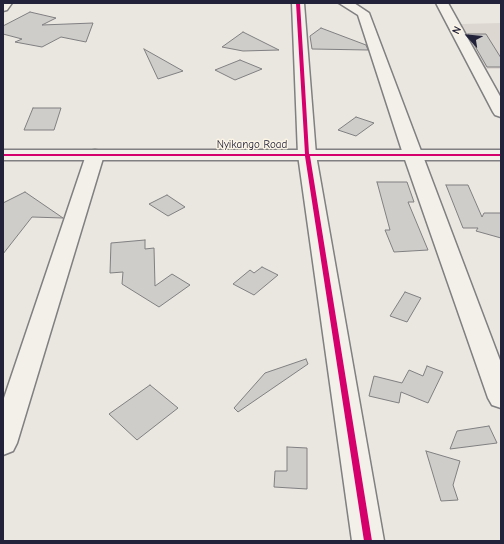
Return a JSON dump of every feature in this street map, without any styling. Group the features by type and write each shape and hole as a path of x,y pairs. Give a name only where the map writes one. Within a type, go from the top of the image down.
{"street":[{"path":"3,7 6,3"},
{"path":"298,3 307,155 368,541"},
{"path":"345,3 363,13 412,154 501,398"},
{"path":"442,3 501,112"},
{"name":"Nyikango Road","path":"3,155 501,154"},
{"path":"3,443 94,155"}],"shaded area":[{"path":"501,23 501,69 485,69 461,24"}],"building":[{"path":"30,12 56,18 42,25 93,23 86,42 61,37 42,47 15,42 22,39 3,34 3,26"},
{"path":"321,28 366,45 368,50 312,49 310,36"},
{"path":"243,32 279,50 243,51 222,47"},
{"path":"468,34 486,34 501,58 501,67 487,67"},
{"path":"144,49 183,71 158,79"},
{"path":"240,60 262,69 235,80 215,70"},
{"path":"33,108 61,108 54,130 24,130"},
{"path":"356,117 374,123 356,136 338,130"},
{"path":"377,182 407,182 414,202 408,202 428,250 394,252 385,230 390,230"},
{"path":"446,185 468,185 482,217 484,213 501,213 501,238 476,231 478,228 463,228"},
{"path":"25,192 63,218 32,217 3,254 3,203"},
{"path":"167,195 185,207 168,216 149,204"},
{"path":"145,240 145,249 154,248 155,286 172,274 190,285 159,307 122,284 123,272 110,273 111,243"},
{"path":"262,267 278,275 254,295 233,284 250,270 254,273"},
{"path":"405,292 421,298 407,322 390,316"},
{"path":"306,359 308,364 238,412 234,408 265,373"},
{"path":"427,366 443,372 428,403 401,392 399,403 369,396 374,376 402,383 409,370 423,376"},
{"path":"150,385 178,408 137,440 109,414"},
{"path":"489,426 497,443 450,449 457,431"},
{"path":"287,447 307,448 307,489 274,487 275,471 287,471"},
{"path":"426,451 460,461 453,485 458,500 441,501"}],"cycle path":[{"path":"298,3 307,155 368,541"},
{"path":"3,155 501,155"}]}
